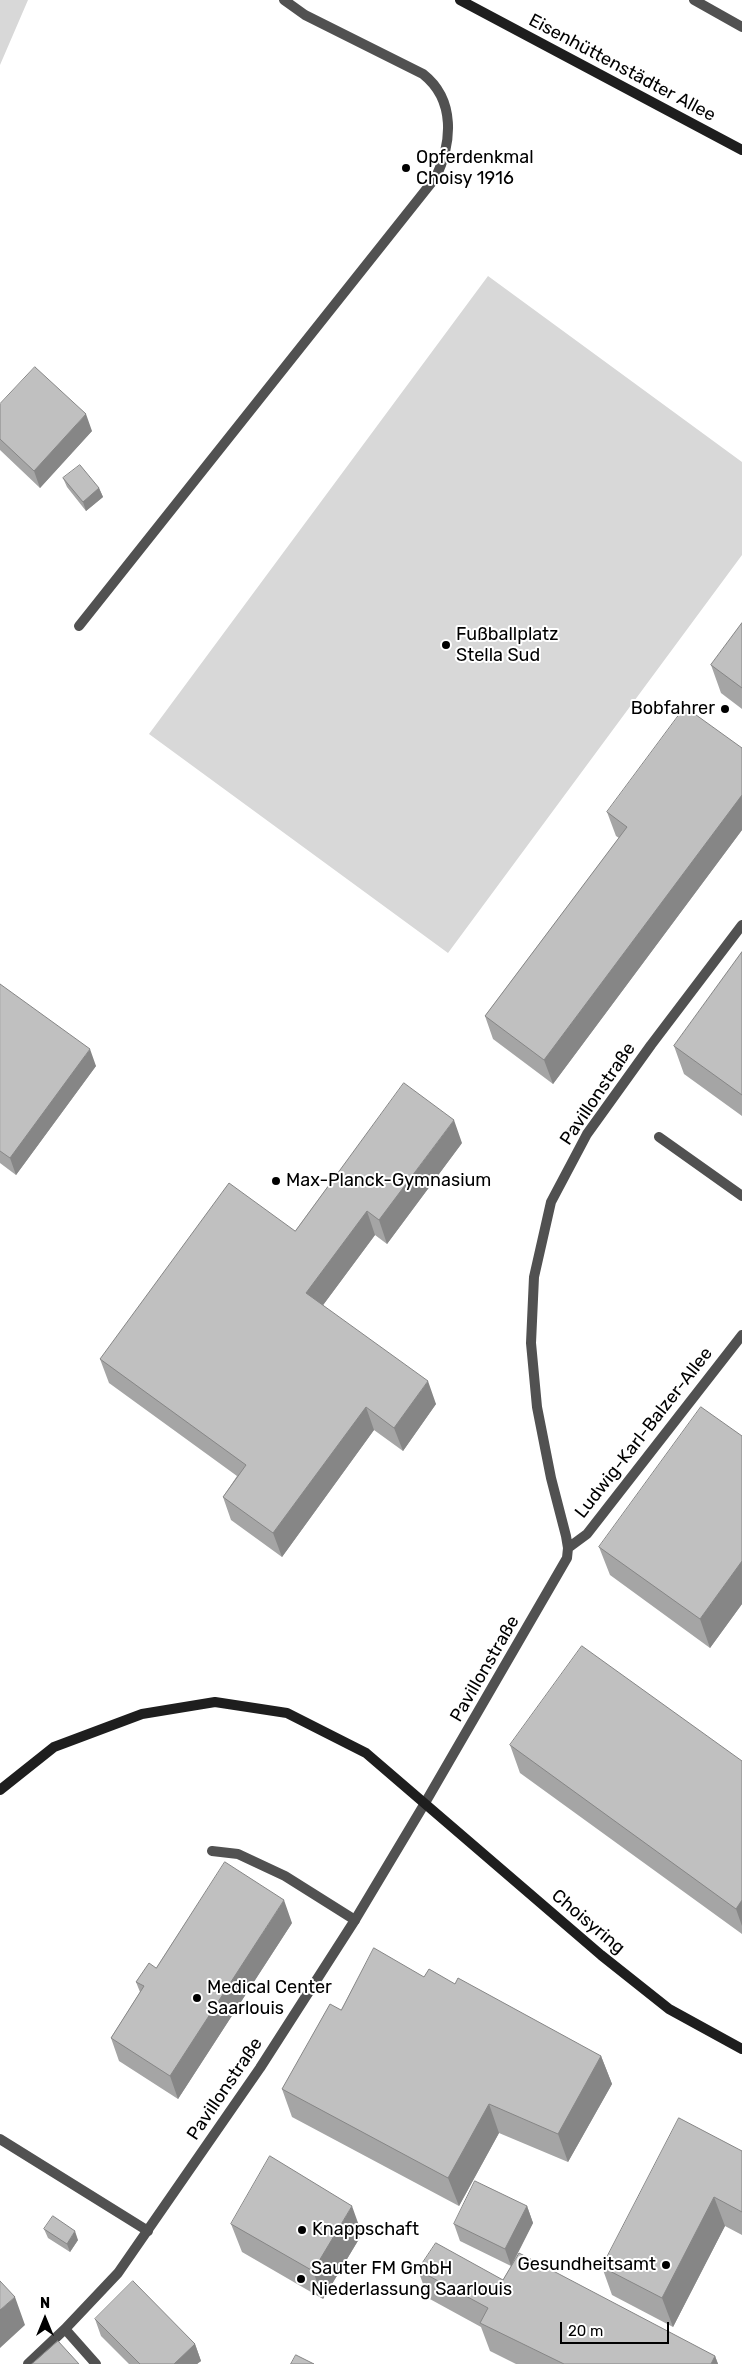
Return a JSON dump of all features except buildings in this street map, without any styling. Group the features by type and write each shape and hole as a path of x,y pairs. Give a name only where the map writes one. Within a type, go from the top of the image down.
{"street":[{"path":"78,626 436,177 444,160 449,144 449,124 438,90 431,80 423,74 306,15 284,0"},
{"name":"Eisenhüttenstädter Allee","path":"460,0 742,150"},
{"path":"694,0 742,27"},
{"name":"Pavillonstraße","path":"28,2364 65,2329 118,2273 260,2068 354,1920 425,1803 567,1558 568,1548 537,1407 531,1343 534,1278 551,1202 587,1134 651,1045 742,925"},
{"path":"659,1137 742,1196"},
{"name":"Ludwig-Karl-Balzer-Allee","path":"568,1548 587,1534 742,1335"},
{"name":"Choisyring","path":"0,1790 54,1747 142,1714 215,1702 287,1713 366,1753 601,1955 669,2009 742,2049"},
{"path":"212,1852 238,1854 285,1876 354,1920"},
{"path":"0,2139 148,2231"},
{"path":"65,2329 96,2364"}],"shaded area":[{"path":"0,0 28,0 0,65"},
{"name":"Fußballplatz Stella Sud","path":"488,276 742,462 742,555 448,953 149,734"}],"place":[{"name":"Opferdenkmal Choisy 1916","path":"406,168"},
{"name":"Fußballplatz Stella Sud","path":"446,645"},
{"name":"Bobfahrer","path":"725,709"},
{"name":"Max-Planck-Gymnasium","path":"276,1181"},
{"name":"Medical Center Saarlouis","path":"197,1998"},
{"name":"Knappschaft","path":"302,2230"},
{"name":"Gesundheitsamt","path":"666,2265"},
{"name":"Sauter FM GmbH Niederlassung Saarlouis","path":"301,2279"}]}
